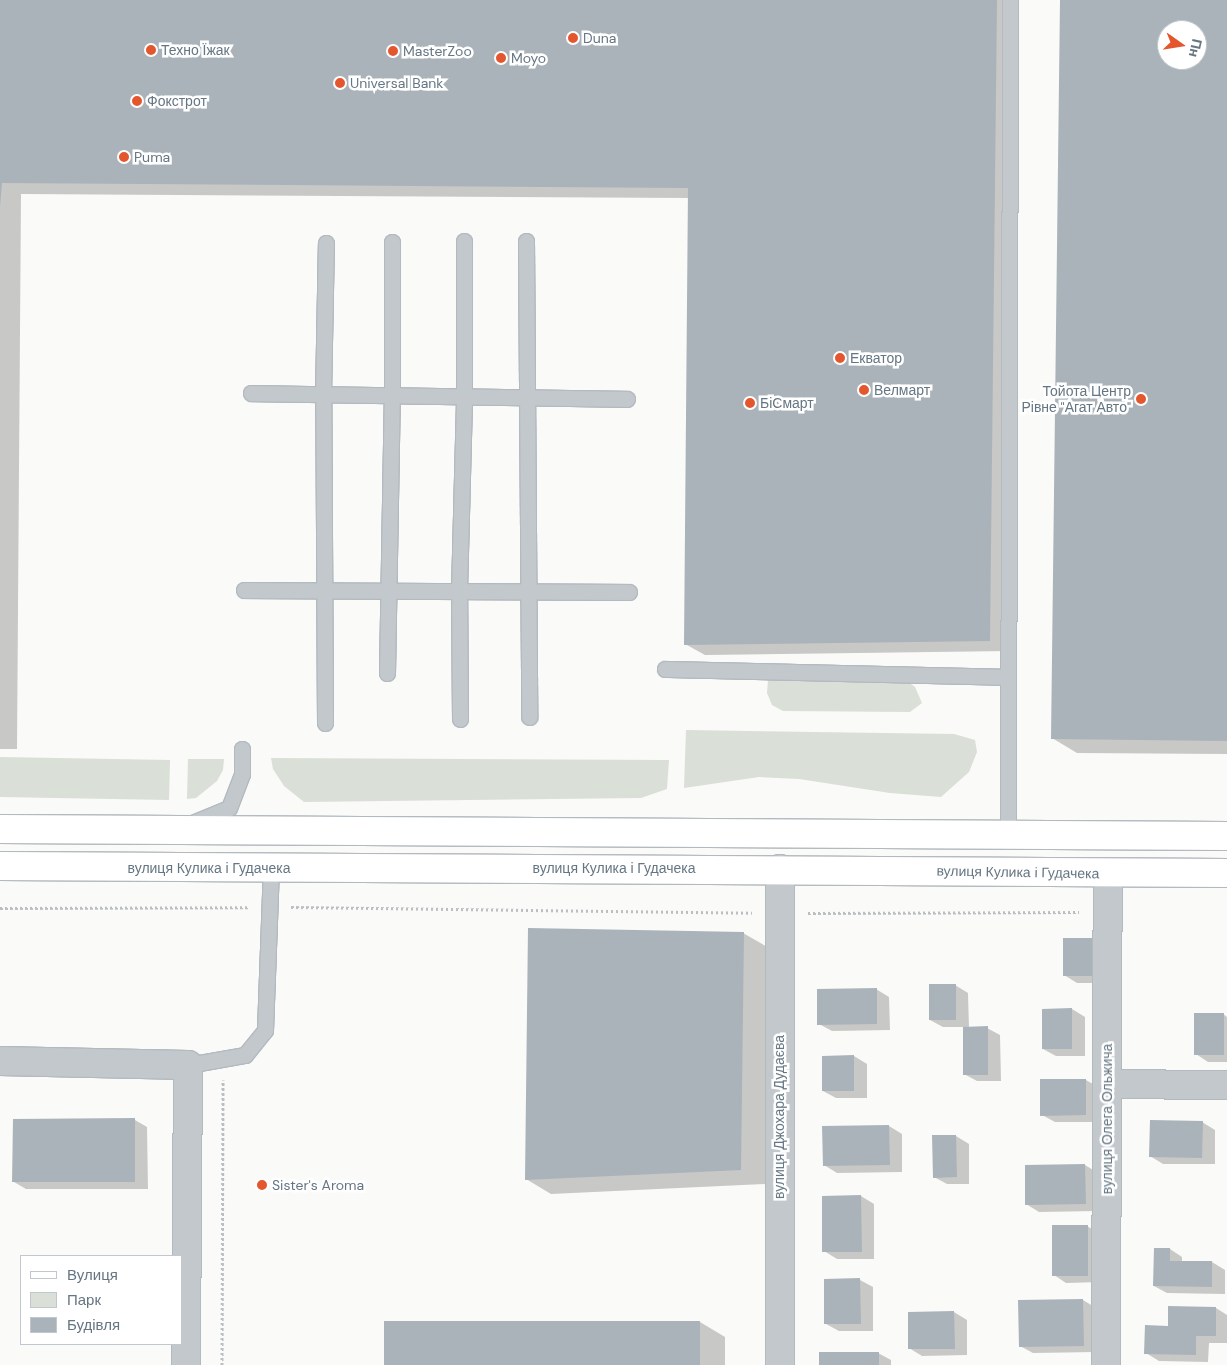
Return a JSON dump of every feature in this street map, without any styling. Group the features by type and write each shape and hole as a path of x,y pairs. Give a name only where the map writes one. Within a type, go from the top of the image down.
{"main road":[{"path":"0,829 1227,836"},
{"name":"вулиця Кулика і Гудачека","path":"0,866 1227,873"}],"street":[{"name":"вулиця Джохара Дудаєва","path":"780,869 780,1365"},
{"name":"вулиця Олега Ольжича","path":"1106,1365 1108,873"},
{"path":"0,1061 188,1065 186,1365"},
{"path":"1107,1084 1227,1085"}],"lane":[{"path":"1008,835 1006,677 1010,0"},
{"path":"460,719 459,591 464,397 464,241"},
{"path":"526,241 530,591 529,717"},
{"path":"387,673 390,591 392,242"},
{"path":"325,723 323,395 326,243"},
{"path":"251,394 627,399"},
{"path":"244,590 629,592"},
{"path":"665,669 1006,677"},
{"path":"172,831 229,808 242,774 242,749"},
{"path":"188,1065 245,1055 264,1030 271,868"}],"path":[{"path":"0,908 270,907 780,913 1108,912"},
{"path":"222,1365 223,1059"}],"green space":[{"path":"779,672 897,674 915,687 922,703 910,712 783,711 772,705 767,693 768,680"},
{"path":"686,730 954,734 975,740 977,752 969,772 941,797 890,793 799,779 759,777 684,788"},
{"path":"0,757 170,760 169,800 0,797"},
{"path":"271,758 669,760 667,789 641,798 304,802 284,786 273,769"},
{"path":"188,759 224,759 223,770 217,781 196,798 187,799"}],"building":[{"name":"Екватор","path":"0,0 997,0 990,641 684,645 688,188 2,183 0,207"},
{"name":"Тойота Центр Рівне \"Агат Авто\"","path":"1060,0 1227,0 1227,741 1051,739"},
{"path":"528,928 744,932 741,1170 525,1180"},
{"path":"1063,938 1092,938 1092,976 1063,976"},
{"path":"929,984 956,984 956,1020 929,1020"},
{"path":"877,988 877,1024 817,1025 817,989"},
{"path":"1072,1008 1072,1049 1042,1049 1042,1009"},
{"path":"1194,1013 1224,1013 1224,1055 1194,1055"},
{"path":"988,1026 988,1075 963,1075 963,1027"},
{"path":"854,1055 854,1091 822,1091 822,1056"},
{"path":"1040,1079 1086,1079 1086,1115 1040,1116"},
{"path":"135,1118 135,1182 12,1182 13,1119"},
{"path":"1150,1120 1203,1121 1202,1158 1149,1157"},
{"path":"889,1125 890,1165 823,1166 822,1126"},
{"path":"932,1135 956,1135 957,1177 933,1178"},
{"path":"1085,1164 1086,1204 1025,1205 1025,1165"},
{"path":"861,1195 862,1252 822,1252 822,1196"},
{"path":"1052,1225 1088,1225 1088,1276 1052,1276"},
{"path":"1154,1248 1170,1248 1170,1261 1212,1261 1212,1287 1153,1286"},
{"path":"860,1278 861,1324 824,1324 824,1279"},
{"path":"1083,1299 1084,1346 1019,1347 1018,1300"},
{"path":"1168,1306 1216,1307 1216,1336 1196,1336 1196,1355 1144,1354 1145,1325 1168,1326"},
{"path":"954,1311 955,1349 908,1349 908,1312"},
{"path":"384,1321 700,1321 700,1365 384,1365"},
{"path":"819,1352 879,1352 879,1365 819,1365"}],"place":[{"name":"Duna","path":"573,38"},
{"name":"Техно Їжак","path":"151,50"},
{"name":"MasterZoo","path":"393,51"},
{"name":"Moyo","path":"501,58"},
{"name":"Universal Bank","path":"340,83"},
{"name":"Фокстрот","path":"137,101"},
{"name":"Puma","path":"124,157"},
{"name":"Екватор","path":"840,358"},
{"name":"Велмарт","path":"864,390"},
{"name":"Тойота Центр Рівне \"Агат Авто\"","path":"1141,399"},
{"name":"БіСмарт","path":"750,403"},
{"name":"Sister's Aroma","path":"262,1185"}]}
